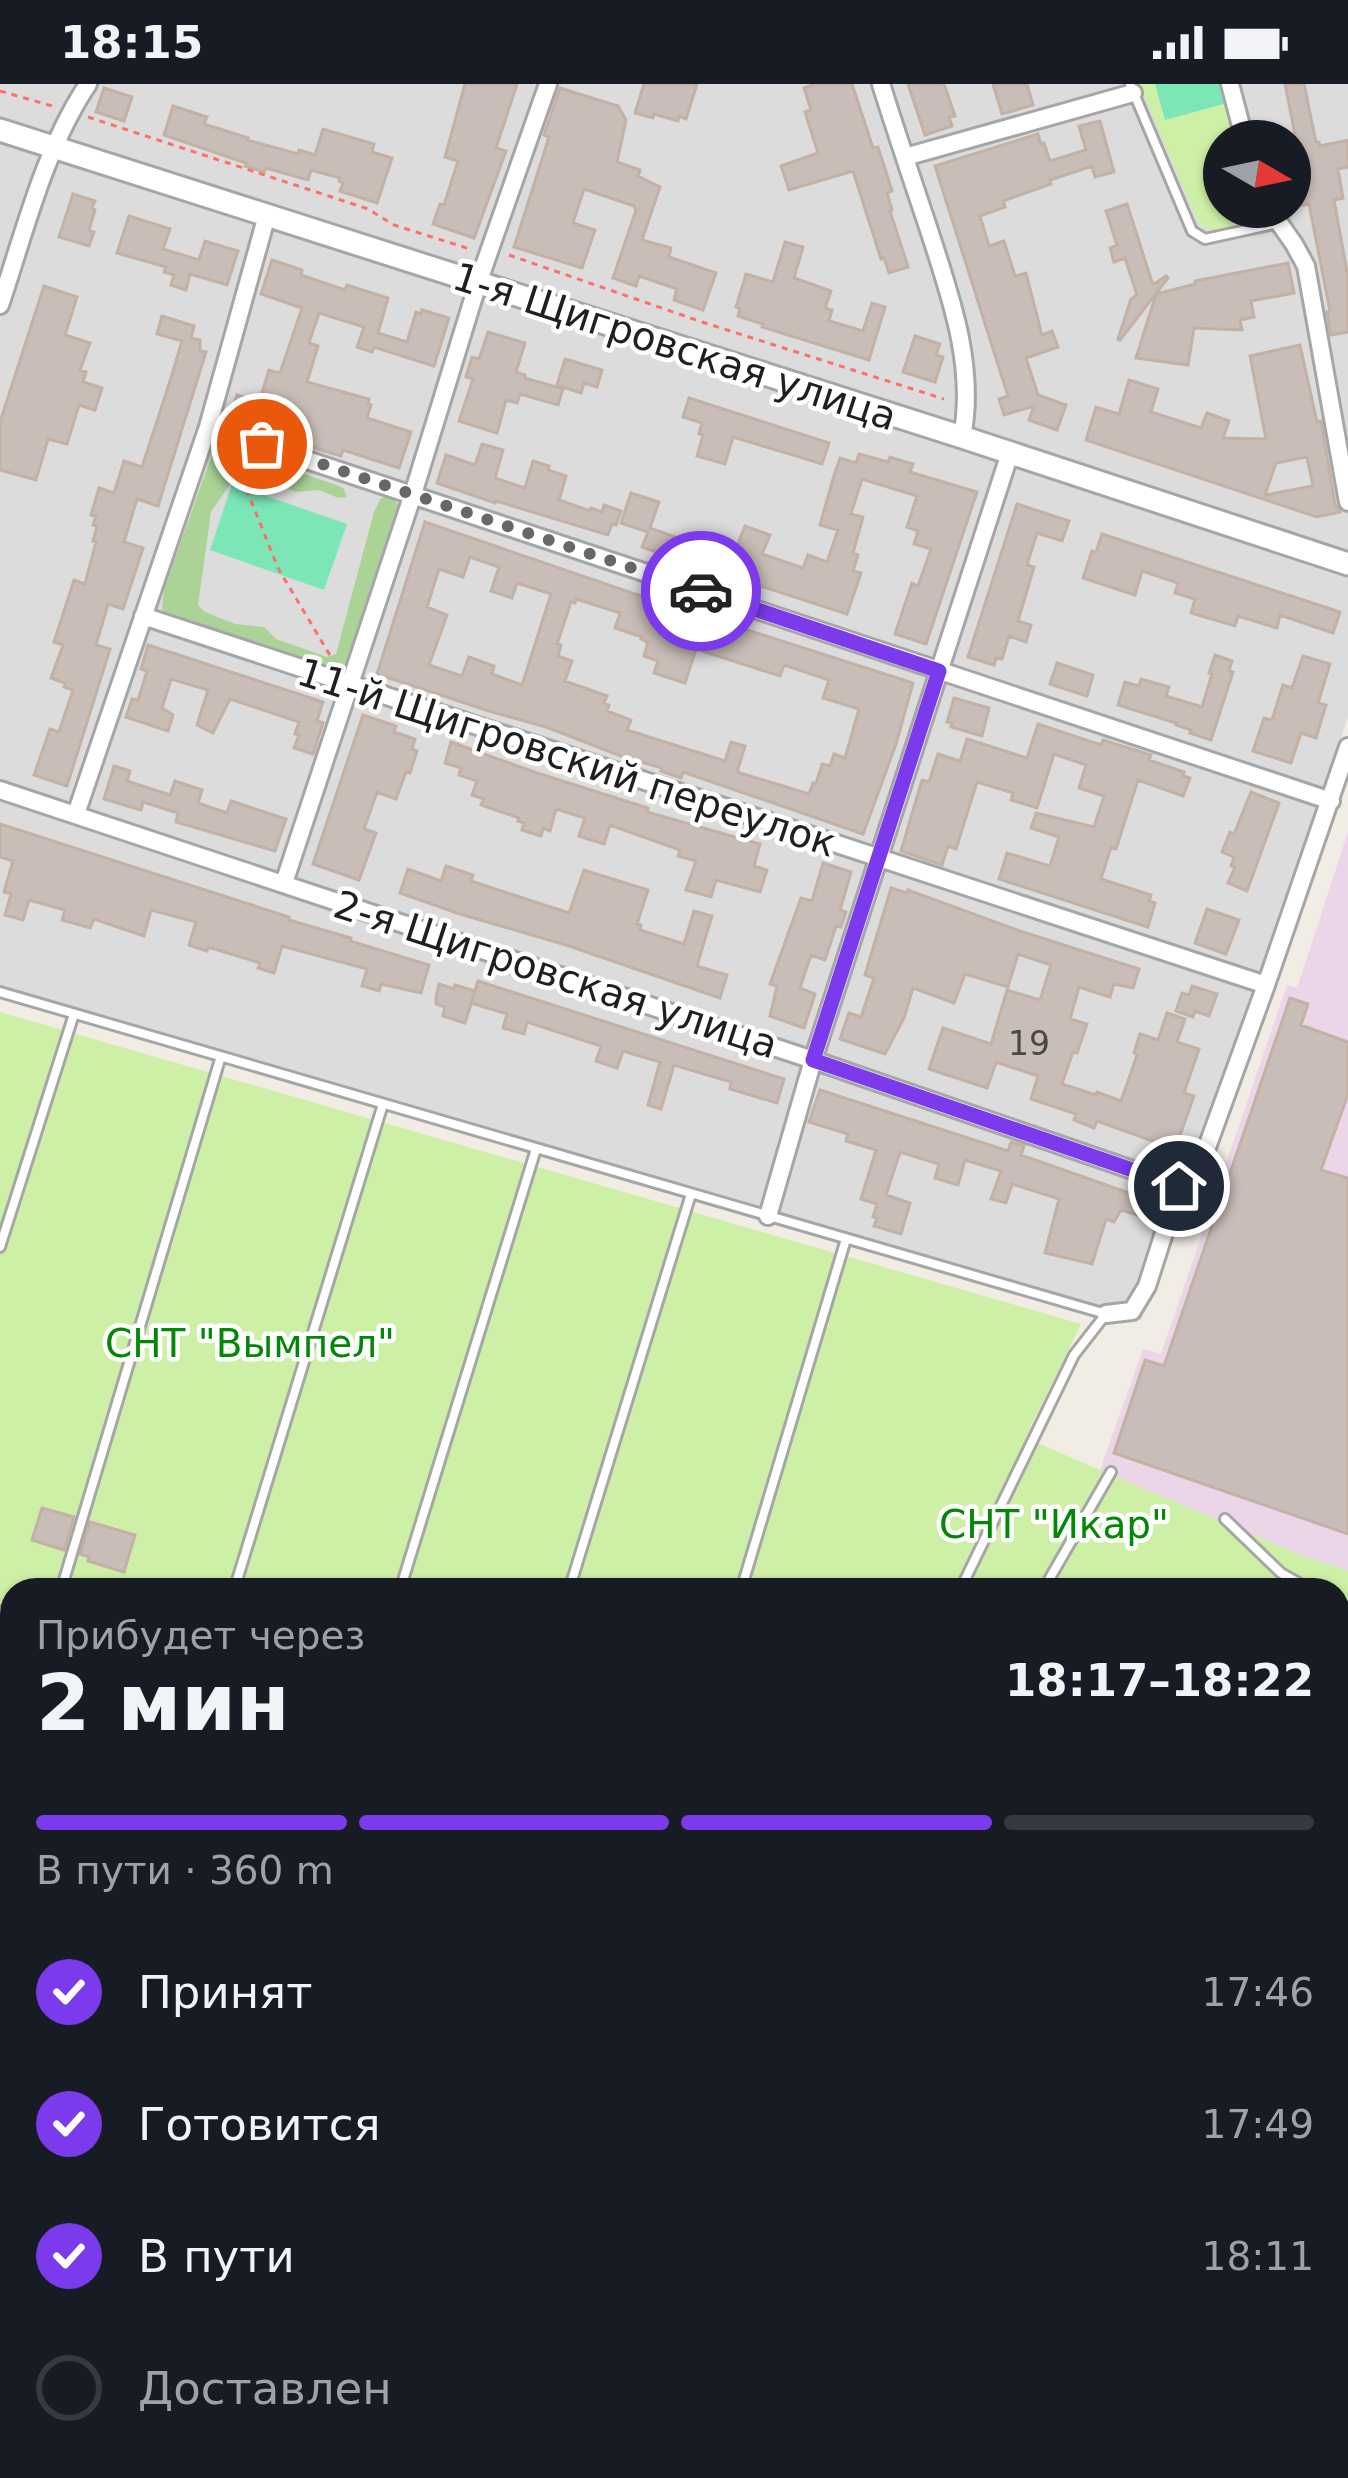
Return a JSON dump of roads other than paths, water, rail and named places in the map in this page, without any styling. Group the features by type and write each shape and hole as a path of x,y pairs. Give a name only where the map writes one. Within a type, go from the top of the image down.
{"street":[{"path":"0,305 54,147 88,84"},
{"path":"284,883 478,283 548,84"},
{"path":"881,84 950,294 966,384 962,437"},
{"path":"1230,84 1239,120"},
{"path":"905,157 1131,88"},
{"name":"1-я Щигровская улица","path":"0,130 1348,564"},
{"path":"76,814 142,616 216,429 267,215"},
{"path":"1282,228 1306,266 1348,502"},
{"path":"216,429 1331,801"},
{"path":"767,1216 1010,453"},
{"name":"11-й Щигровский переулок","path":"142,616 1266,986"},
{"path":"1106,1314 1132,1311 1147,1286 1179,1186 1202,1161 1348,747"},
{"name":"2-я Щигровская улица","path":"0,790 1179,1186"}],"lane":[{"path":"1131,88 1192,231 1204,239 1236,228"},
{"path":"0,992 1106,1314 1074,1355 966,1578"},
{"path":"0,1247 74,1014"},
{"path":"65,1578 221,1056"},
{"path":"238,1578 383,1104"},
{"path":"404,1578 536,1149"},
{"path":"572,1578 691,1194"},
{"path":"745,1578 846,1239"},
{"path":"1049,1578 1112,1472"},
{"path":"1225,1519 1288,1578"}],"park label":[{"name":"СНТ \"Вымпел\"","path":"250,1343"},
{"name":"СНТ \"Икар\"","path":"1054,1524"}]}
